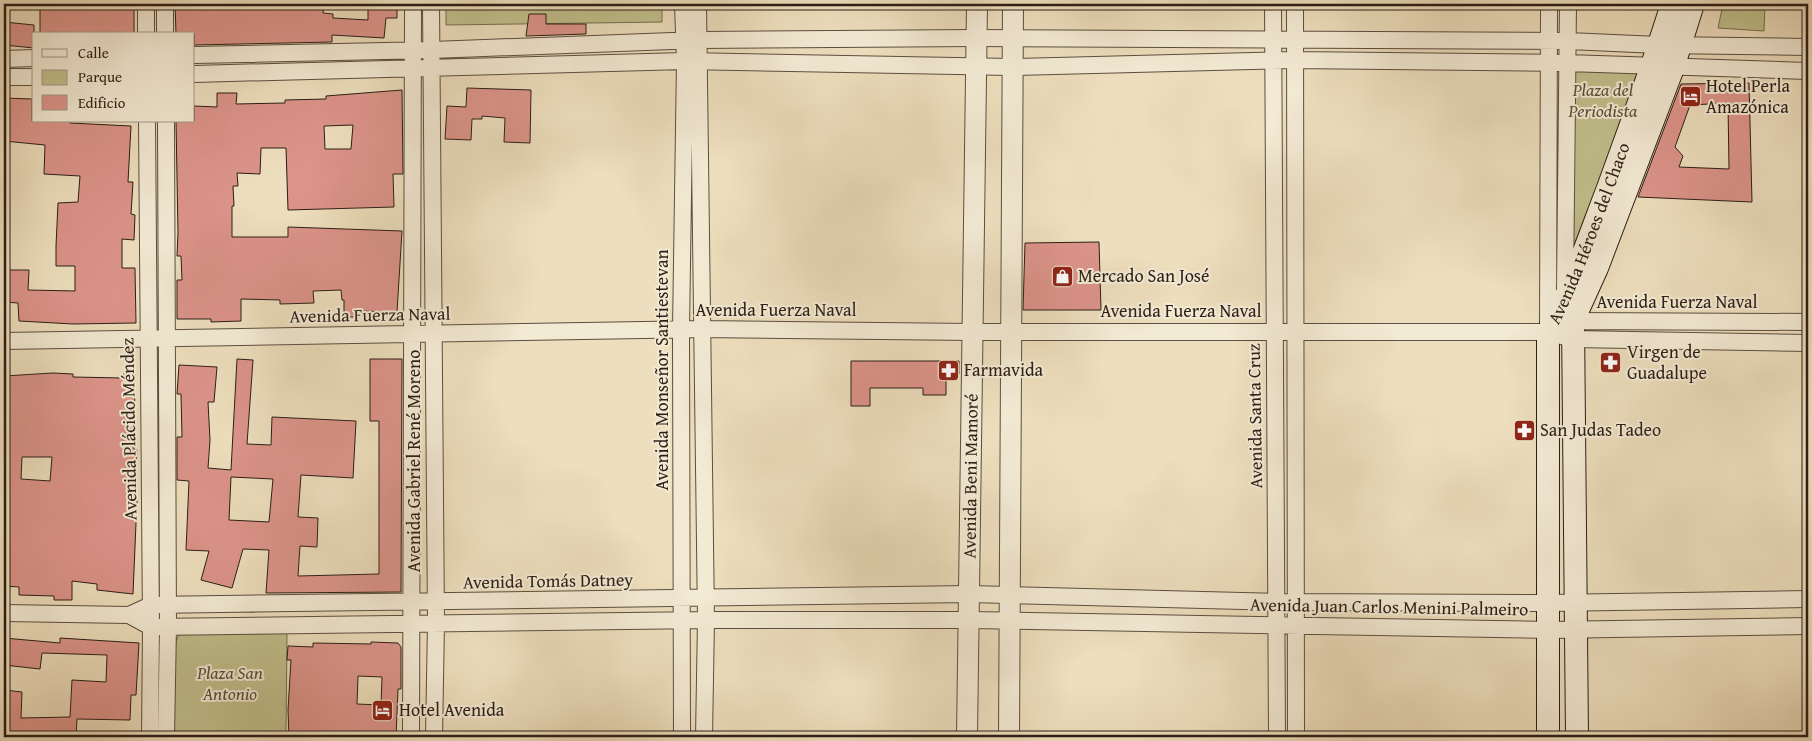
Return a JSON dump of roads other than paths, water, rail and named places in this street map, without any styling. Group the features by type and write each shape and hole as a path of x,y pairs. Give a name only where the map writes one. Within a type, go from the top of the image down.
{"main road":[{"name":"Avenida Héroes del Chaco","path":"1577,737 1572,330 1597,268 1663,67 1669,45 1672,4"},
{"name":"Avenida Héroes del Chaco","path":"1669,45 1693,4"},
{"name":"Avenida Héroes del Chaco","path":"1548,737 1548,332 1565,300 1663,67"}],"street":[{"path":"146,4 146,32"},
{"path":"165,4 165,32"},
{"name":"Avenida Gabriel René Moreno","path":"411,737 413,624 413,4"},
{"name":"Avenida Gabriel René Moreno","path":"432,4 436,623 434,737"},
{"name":"Avenida Monseñor Santiestevan","path":"683,4 691,41 703,329 706,620 704,737"},
{"name":"Avenida Monseñor Santiestevan","path":"691,41 698,4"},
{"name":"Avenida Beni Mamoré","path":"967,737 977,4"},
{"path":"1009,737 1013,4"},
{"name":"Avenida Santa Cruz","path":"1273,4 1274,332 1278,602 1277,737"},
{"path":"1294,4 1296,737"},
{"path":"1548,332 1549,4"},
{"path":"1568,4 1565,300 1572,330"},
{"path":"195,55 432,50 691,41 976,38 1568,41 1808,47"},
{"path":"4,59 32,58"},
{"path":"195,74 692,62 1012,67 1274,62 1294,60 1568,63 1808,71"},
{"name":"Avenida Monseñor Santiestevan","path":"682,737 681,330 692,62"},
{"path":"4,77 32,77"},
{"name":"Avenida Plácido Méndez","path":"147,122 152,627 150,737"},
{"path":"166,122 168,626 166,737"},
{"name":"Avenida Fuerza Naval","path":"4,341 703,329 972,332 1548,332 1808,322"},
{"name":"Avenida Fuerza Naval","path":"1572,330 1808,344"},
{"name":"Avenida Tomás Datney","path":"4,613 129,615 151,605 970,594"},
{"name":"Avenida Juan Carlos Menini Palmeiro","path":"970,594 1278,602 1576,603 1808,599"},
{"name":"Avenida Tomás Datney","path":"129,615 152,627"},
{"path":"152,627 681,620 969,620"},
{"name":"Avenida Juan Carlos Menini Palmeiro","path":"969,620 1548,630 1808,626"}],"place":[{"name":"Hotel Perla Amazónica","path":"1690,96"},
{"name":"Mercado San José","path":"1062,276"},
{"name":"Virgen de Guadalupe","path":"1611,362"},
{"name":"Farmavida","path":"948,370"},
{"name":"San Judas Tadeo","path":"1524,430"},
{"name":"Hotel Avenida","path":"383,710"}],"park label":[{"name":"Plaza del Periodista","path":"1603,100"},
{"name":"Plaza San Antonio","path":"230,683"}]}
